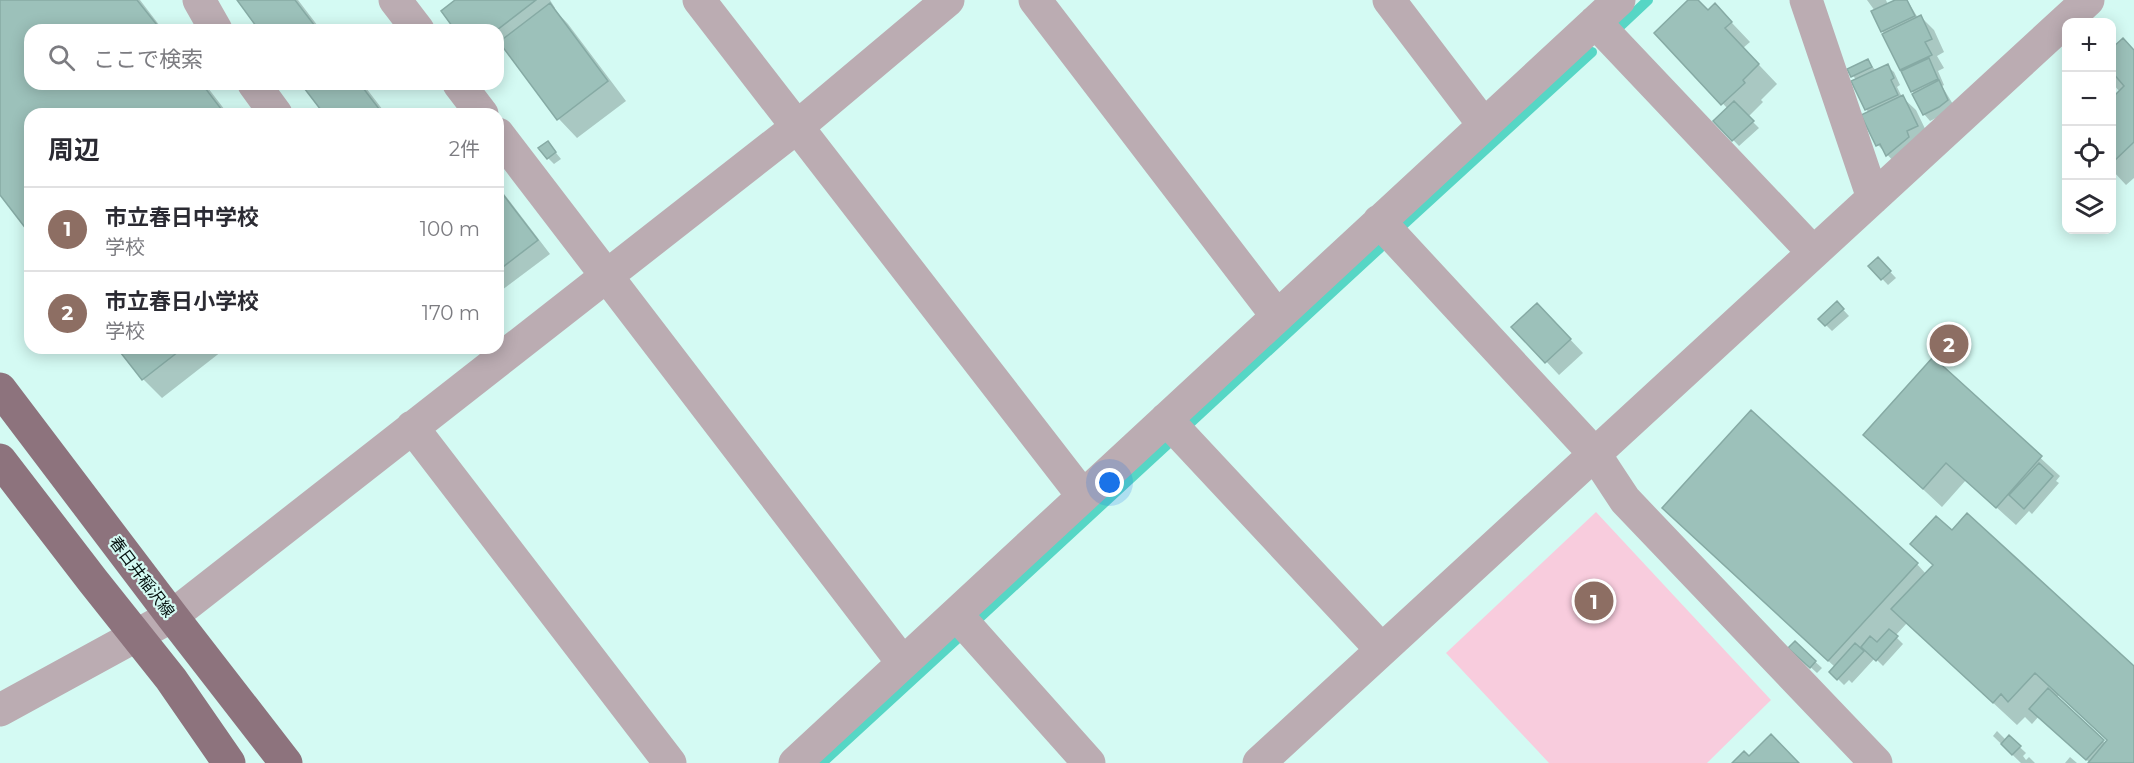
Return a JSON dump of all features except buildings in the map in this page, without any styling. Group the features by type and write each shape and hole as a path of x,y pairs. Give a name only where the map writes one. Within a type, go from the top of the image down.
{"main road":[{"name":"春日井稲沢線","path":"0,389 286,763"},
{"path":"0,460 171,679 229,763"}],"street":[{"path":"200,0 213,24"},
{"path":"395,0 413,24"},
{"path":"699,0 1083,496"},
{"path":"504,348 606,275 797,127 948,0"},
{"path":"1035,0 1277,316"},
{"path":"1389,0 1484,125"},
{"path":"795,763 1619,0"},
{"path":"1806,0 1873,198"},
{"path":"1259,763 2088,0"},
{"path":"1595,22 1814,252"},
{"path":"258,90 272,108"},
{"path":"464,90 477,108"},
{"path":"504,142 903,663"},
{"path":"1379,221 1594,453 1625,500 1876,763"},
{"path":"0,710 172,616 412,427 496,354"},
{"path":"1166,419 1382,650"},
{"path":"412,427 670,763"},
{"path":"956,614 1089,763"}],"shaded area":[{"path":"1596,512 1771,700 1707,763 1549,763 1446,653"}],"waterway":[{"path":"1615,31 1648,0"},
{"path":"1403,225 1592,52"},
{"path":"1188,425 1380,248"},
{"path":"976,621 1169,443"},
{"path":"822,763 957,639"}],"place":[{"name":"市立春日小学校","path":"1949,344"},
{"name":"市立春日中学校","path":"1594,601"}]}
